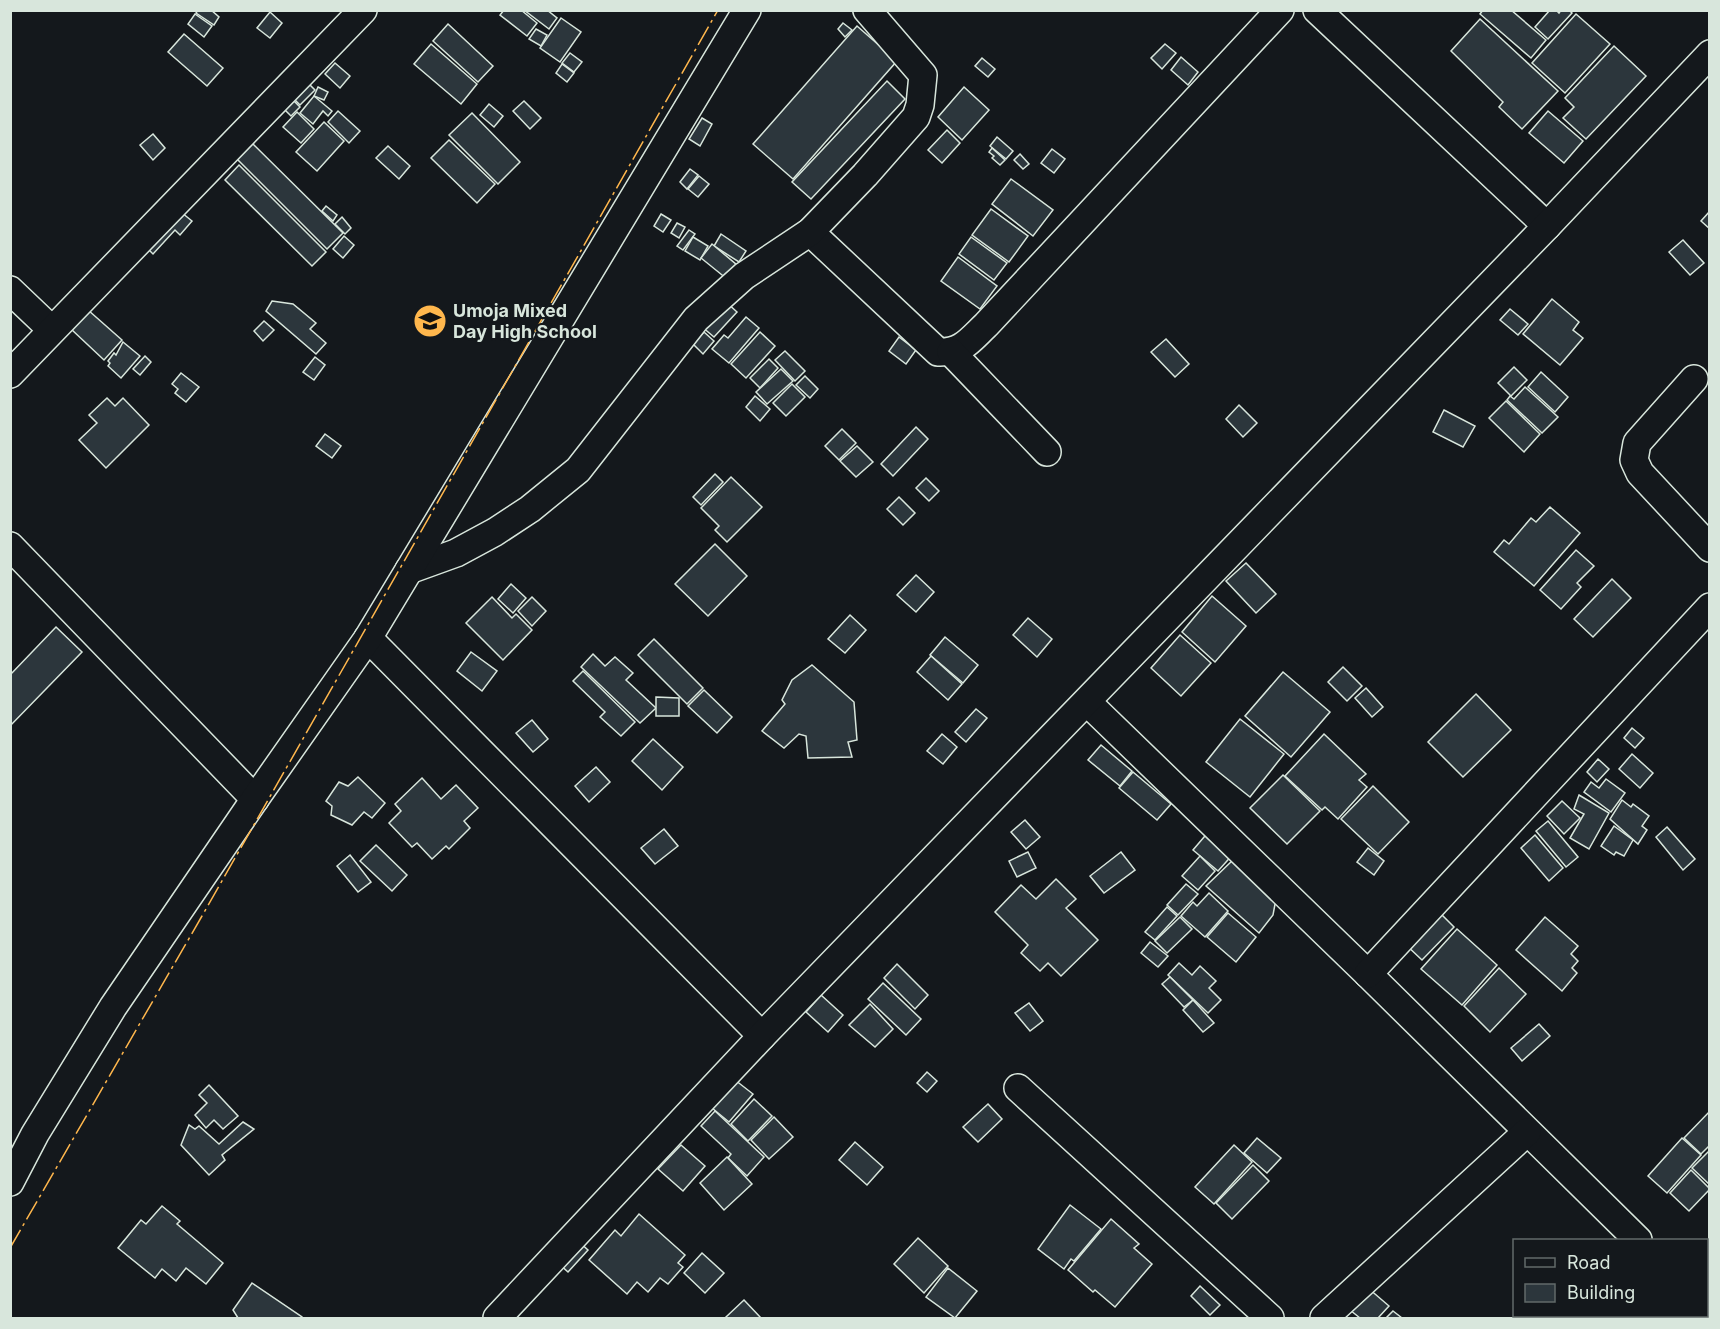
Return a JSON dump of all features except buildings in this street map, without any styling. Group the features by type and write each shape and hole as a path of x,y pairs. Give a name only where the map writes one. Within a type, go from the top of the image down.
{"street":[{"path":"10,374 363,10"},
{"path":"10,1182 35,1134 113,1006 368,638 747,10"},
{"path":"410,570 456,553 495,532 530,509 578,471 696,319 744,276 810,232 865,175 916,117 920,105 923,75 867,10"},
{"path":"810,232 938,352 951,352 963,347 1280,10"},
{"path":"1317,10 1547,226"},
{"path":"497,1318 762,1036 1547,226 1710,54"},
{"path":"10,290 52,330"},
{"path":"951,352 1047,452"},
{"path":"1694,379 1637,443 1634,460 1640,473 1710,548"},
{"path":"10,546 255,799"},
{"path":"1368,974 1710,607"},
{"path":"368,638 762,1036"},
{"path":"1087,702 1637,1239"},
{"path":"1018,1088 1270,1318"},
{"path":"1324,1318 1527,1132"}],"power":[{"path":"10,1248 202,916 718,10"}],"place":[{"name":"Umoja Mixed Day High School","path":"430,321"}]}
